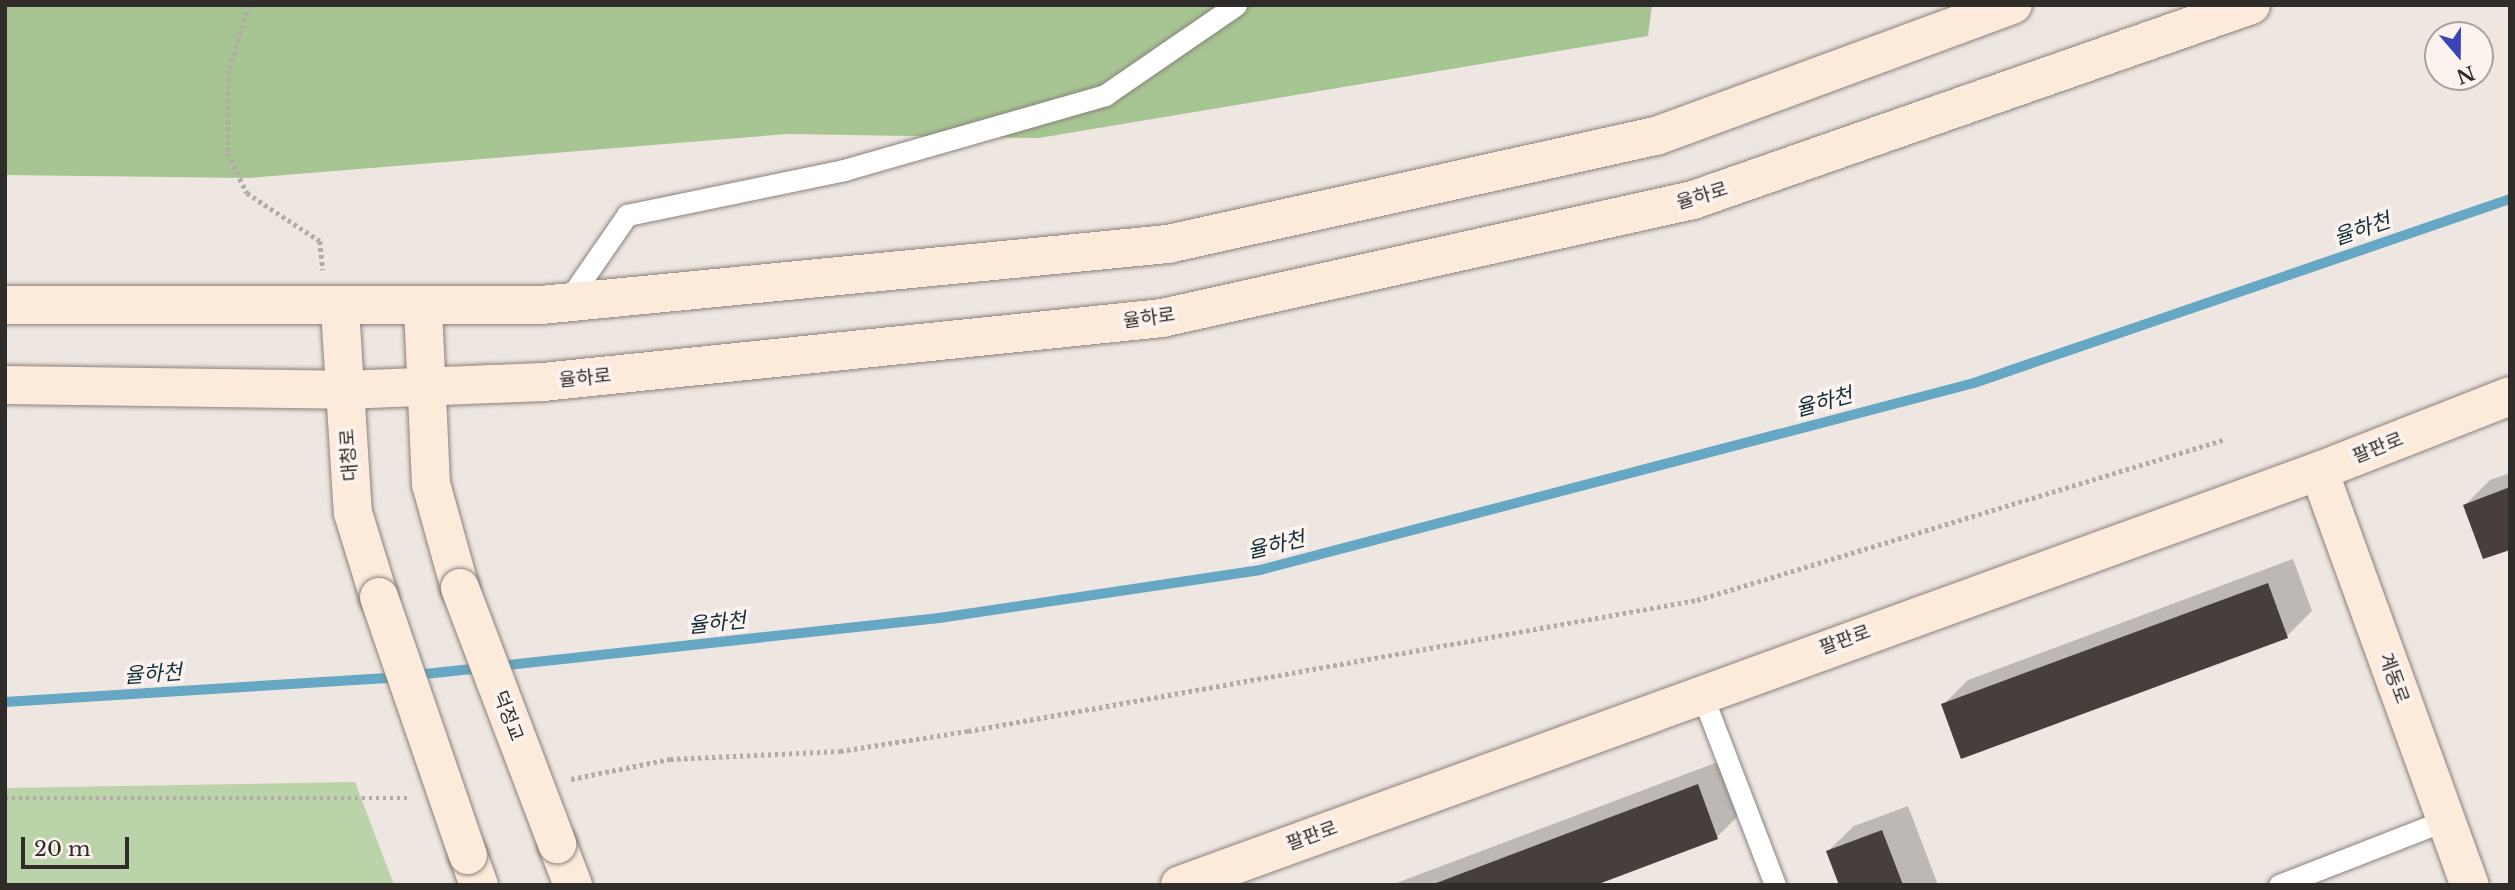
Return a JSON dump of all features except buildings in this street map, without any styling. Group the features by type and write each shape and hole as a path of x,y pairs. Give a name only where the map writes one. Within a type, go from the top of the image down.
{"main road":[{"path":"5,305 334,309 567,302 1168,244 1656,136 2013,5"},
{"name":"율하로","path":"5,385 344,390 543,382 1162,318 1693,200 2251,5"},
{"path":"423,308 424,388"},
{"name":"대청로","path":"334,309 344,390 353,513 379,597 473,870"},
{"name":"덕정교","path":"424,388 431,484 460,588 573,885"},
{"name":"팔판로","path":"1180,885 1701,692 2319,471 2510,396"},
{"name":"계동로","path":"2319,471 2470,885"}],"lane":[{"path":"567,302 627,215 844,170 1105,95 1236,5"},
{"path":"1701,692 1775,885"},
{"path":"2279,885 2446,820"}],"path":[{"path":"249,5 229,71 228,153 247,193 320,241 334,309"},
{"path":"555,782 670,759 840,751 968,731 1697,600 2223,440"},
{"path":"5,799 423,798"}],"green space":[{"path":"5,5 1652,5 1648,36 1039,138 787,134 249,178 5,175"},
{"path":"355,782 394,885 5,885 5,788"}],"waterway":[{"name":"율하천","path":"498,666 939,618 1260,570 1974,383 2510,199"},
{"name":"율하천","path":"415,675 482,668"},
{"name":"율하천","path":"5,702 399,677"}]}
